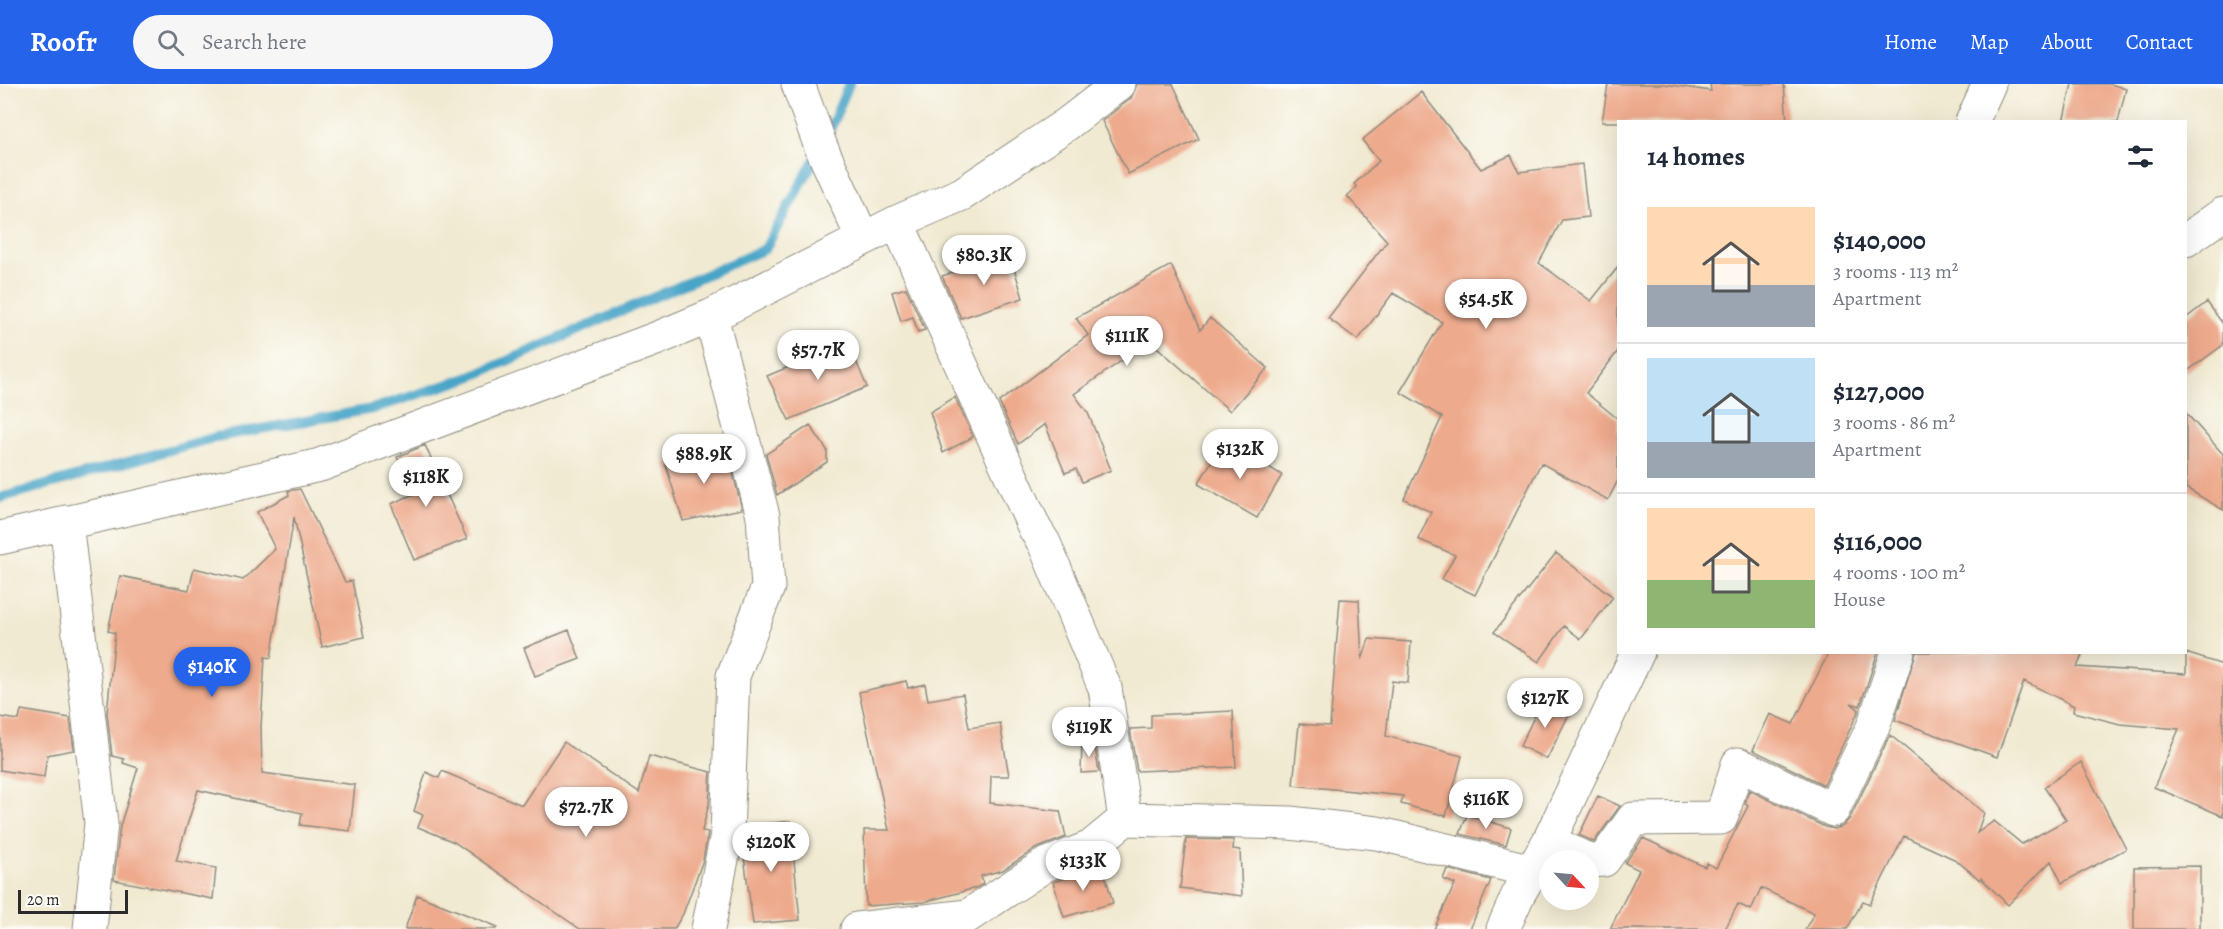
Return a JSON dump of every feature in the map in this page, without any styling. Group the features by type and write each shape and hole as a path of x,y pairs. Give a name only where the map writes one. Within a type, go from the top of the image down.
{"street":[{"path":"798,84 821,147 863,239"},
{"path":"0,538 320,465 711,316 897,222 962,194 1067,124 1119,84"},
{"path":"1973,120 1989,84"},
{"path":"2187,239 2223,214"},
{"path":"897,222 1035,529 1044,543 1105,688 1125,819"},
{"path":"708,929 727,834 733,676 768,587 763,516 711,316"},
{"path":"66,522 101,823 90,929"},
{"path":"1503,929 1518,895 1550,841 1637,654"},
{"path":"1550,841 1590,861 1604,860 1633,819 1721,818 1738,764 1833,810 1873,727 1897,654"},
{"path":"857,929 968,916 1045,865 1091,847 1125,819 1290,823 1377,833 1532,871"}],"building":[{"path":"1137,84 1173,84 1199,139 1128,174 1102,121 1131,98"},
{"path":"1608,84 1664,84 1711,91 1710,84 1784,84 1787,120 1617,120 1617,122 1602,122"},
{"path":"2072,84 2111,84 2126,89 2118,120 2063,120"},
{"path":"1421,92 1481,169 1511,155 1519,172 1582,164 1588,217 1562,220 1539,263 1591,301 1617,268 1617,352 1586,393 1617,418 1617,482 1608,500 1541,463 1475,595 1442,579 1455,555 1418,539 1431,512 1404,499 1442,417 1400,392 1442,322 1393,293 1358,340 1328,318 1387,241 1347,196 1357,187 1354,184 1379,161 1362,140"},
{"path":"1010,255 1023,298 961,318 942,276"},
{"path":"1171,265 1200,330 1210,318 1268,368 1230,411 1150,341 1074,394 1088,413 1111,470 1082,482 1076,469 1065,473 1045,424 1018,444 999,402 1088,335 1076,318"},
{"path":"906,288 925,330 918,332 913,317 901,321 892,292"},
{"path":"2207,302 2223,324 2223,345 2187,371 2187,317"},
{"path":"848,342 867,387 789,420 767,376"},
{"path":"955,397 973,437 943,453 930,412"},
{"path":"2187,414 2223,454 2223,510 2187,489"},
{"path":"810,425 827,450 827,462 777,495 766,454"},
{"path":"1224,441 1282,475 1257,518 1198,484"},
{"path":"425,445 467,539 414,560 391,504 414,494 397,457"},
{"path":"727,450 742,509 683,521 665,463"},
{"path":"300,489 345,582 352,581 364,637 322,647 294,517 271,658 265,657 261,727 262,773 355,785 350,831 300,825 302,813 198,790 176,861 216,868 213,899 114,880 120,826 138,768 123,763 124,759 112,756 107,713 115,633 108,631 120,576 189,590 194,568 243,580 275,549 257,512 289,495 288,491"},
{"path":"1556,553 1613,597 1581,639 1564,626 1539,662 1494,632"},
{"path":"1340,599 1359,600 1362,660 1369,639 1411,642 1408,683 1392,681 1386,736 1462,756 1446,816 1401,804 1403,796 1293,785 1299,724 1330,726"},
{"path":"569,630 580,659 535,676 524,648"},
{"path":"2187,653 2223,665 2223,816 2154,787 2179,729 2120,724 2073,712 2074,706 2024,681 1997,757 1895,720 1915,654 2083,654 2077,667 2186,674"},
{"path":"1828,654 1877,654 1860,706 1851,703 1859,710 1824,785 1753,750 1770,714 1793,724"},
{"path":"906,681 908,688 925,684 928,700 963,694 969,728 1000,723 1009,776 991,776 990,803 1060,811 1066,837 1035,849 1003,870 981,876 983,884 976,888 924,902 866,906 864,830 889,830 859,692"},
{"path":"1543,699 1570,712 1547,759 1520,746"},
{"path":"21,710 70,718 74,750 47,755 44,777 0,770 0,717 19,720"},
{"path":"1233,711 1236,767 1137,771 1130,729 1151,728 1151,715"},
{"path":"1890,735 1984,813 1977,833 1994,821 2022,844 2066,820 2044,787 2081,762 2126,849 2062,883 2051,861 2008,905 1981,878 1980,880 1956,860 1904,836 1870,904 1863,901 1847,929 1805,929 1814,913 1761,888 1751,910 1738,904 1725,929 1610,929 1639,870 1625,863 1643,838 1705,867 1707,863 1716,868 1748,806 1745,804 1749,790 1825,827 1834,829 1843,826 1850,818"},
{"path":"564,742 639,793 649,756 711,772 709,804 702,831 708,832 703,860 683,914 674,929 580,929 454,842 418,827 423,815 414,811 426,772 439,778 442,771 522,805"},
{"path":"1082,742 1094,742 1099,772 1081,773"},
{"path":"1598,796 1620,806 1594,842 1579,835"},
{"path":"1467,815 1511,828 1506,845 1460,834"},
{"path":"790,821 800,920 753,924 743,849 746,826"},
{"path":"1186,839 1234,840 1233,849 1240,850 1242,896 1180,888"},
{"path":"2200,866 2200,929 2134,929 2134,867"},
{"path":"1103,867 1113,903 1064,917 1053,882"},
{"path":"1447,869 1491,880 1470,929 1434,929 1455,884 1443,879"},
{"path":"417,895 498,927 497,929 405,929"}],"waterway":[{"path":"826,139 849,84"},
{"path":"0,498 216,437 372,409 468,378 765,249 818,153"}]}
